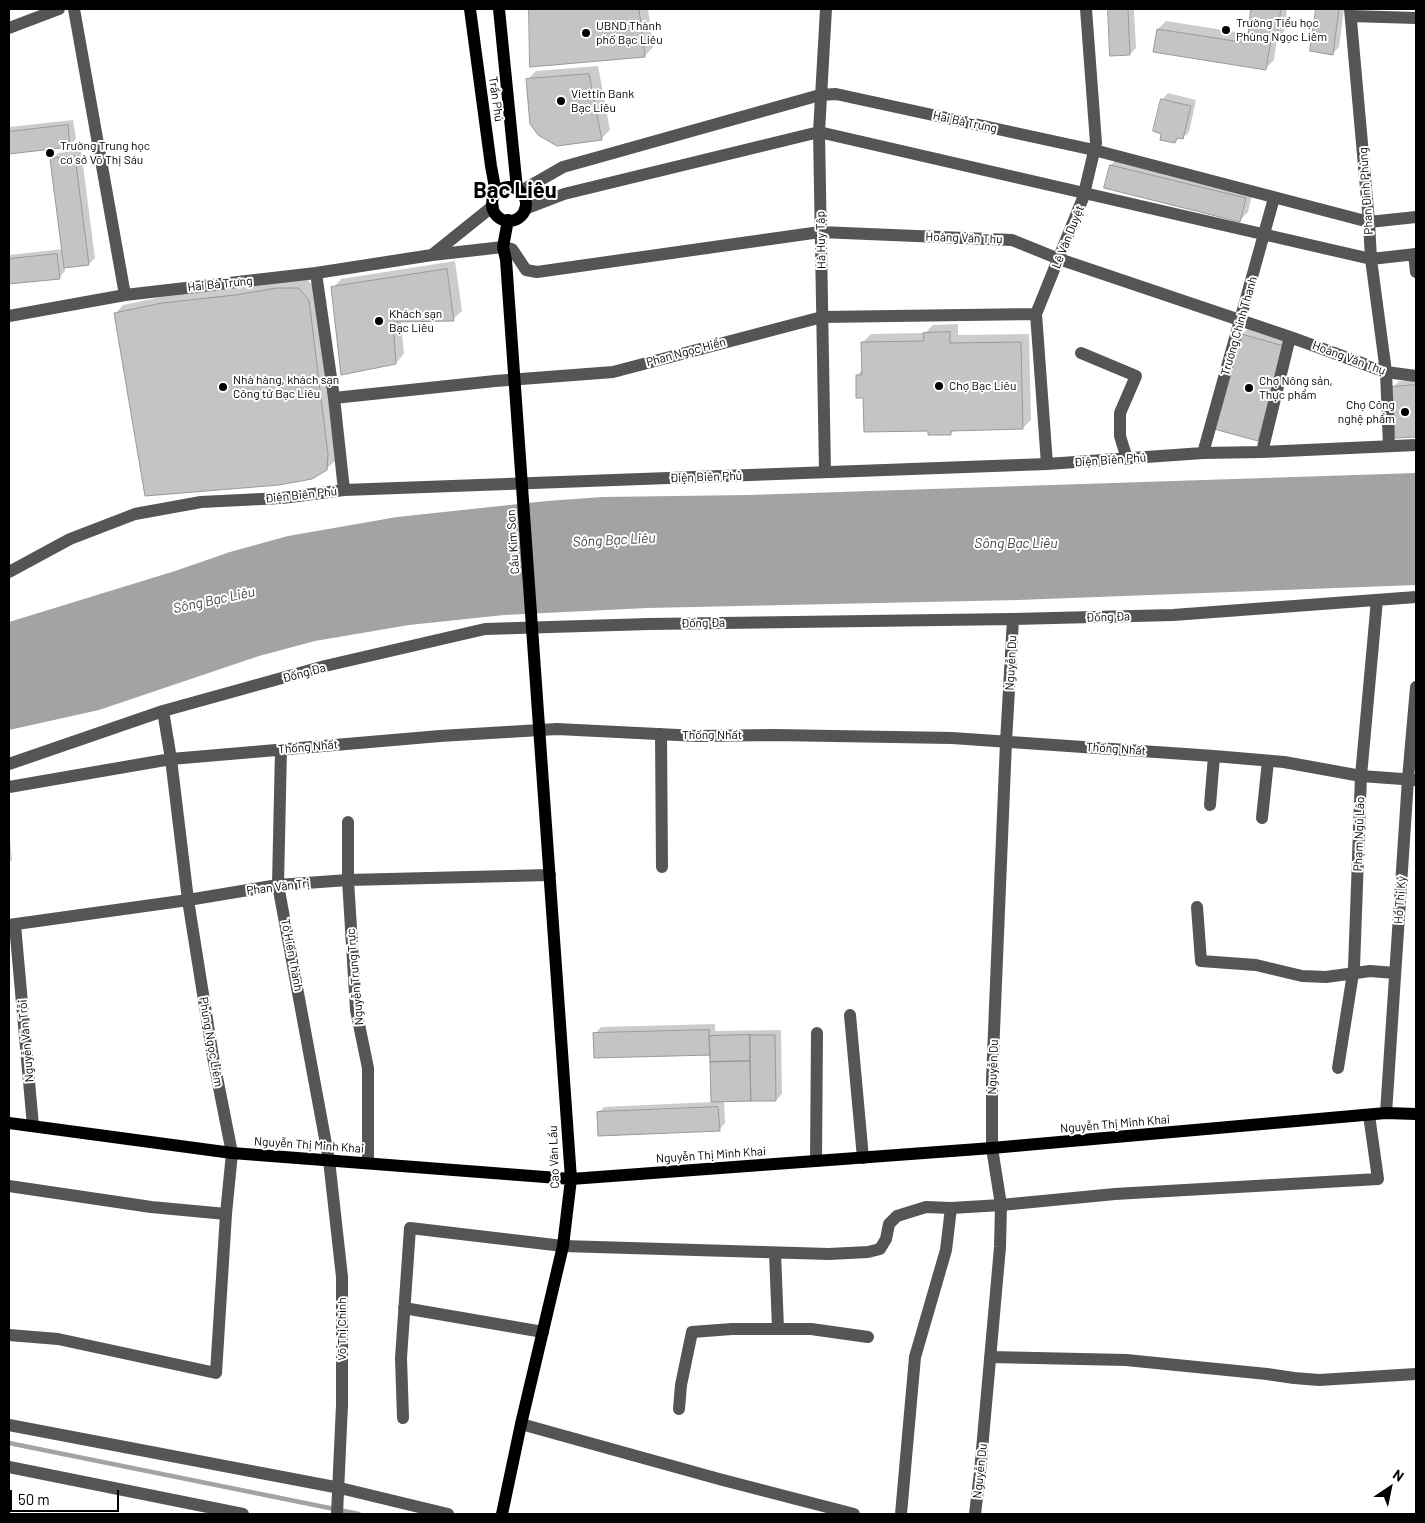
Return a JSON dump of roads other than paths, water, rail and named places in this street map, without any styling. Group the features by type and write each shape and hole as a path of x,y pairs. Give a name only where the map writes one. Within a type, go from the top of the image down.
{"main road":[{"name":"Trần Phú","path":"470,9 494,200"},
{"name":"Trần Phú","path":"499,9 519,190"},
{"path":"507,187 519,190 525,197 525,209 518,218 508,220 497,215 494,200 507,187"},
{"path":"505,254 508,220"},
{"name":"Cầu Kim Sơn","path":"505,254 546,823"},
{"name":"Cao Văn Lầu","path":"502,1514 563,1246 571,1179 546,823"},
{"name":"Nguyễn Thị Minh Khai","path":"9,1123 232,1153 571,1179 992,1148 1386,1113 1416,1114"}],"street":[{"path":"9,28 59,9"},
{"path":"74,9 125,295"},
{"name":"Hà Huy Tập","path":"825,472 819,132 826,9"},
{"name":"Lê Văn Duyệt","path":"1047,464 1036,314 1085,192 1096,143 1086,9"},
{"path":"1351,13 1416,18"},
{"name":"Phan Đình Phùng","path":"1351,13 1370,222 1371,259 1386,372 1390,446"},
{"name":"Hai Bà Trưng","path":"519,190 563,167 820,95 836,94 1094,150 1370,222 1416,217"},
{"path":"525,209 564,194 819,132 1371,259 1415,254 1416,272"},
{"name":"Trương Chính Thanh","path":"1203,453 1274,198"},
{"name":"Hai Bà Trưng","path":"432,255 494,200"},
{"name":"Hoàng Văn Thụ","path":"505,254 512,249 526,270 537,272 820,232 1012,240 1059,259 1290,337 1386,372 1416,376"},
{"name":"Hai Bà Trưng","path":"9,316 125,295 316,273 432,255 505,254"},
{"path":"316,273 334,398 344,490"},
{"name":"Phan Ngọc Hiển","path":"334,398 495,381 613,372 822,317 1036,314"},
{"path":"1262,452 1290,337"},
{"path":"1081,353 1136,376 1120,413 1120,436 1127,458"},
{"name":"Điện Biên Phủ","path":"9,572 70,539 135,514 201,502 282,498 344,490 1047,464 1203,453 1416,444"},
{"name":"Đống Đa","path":"9,764 163,711 325,666 485,629 649,624 1173,615 1416,597"},
{"name":"Phạm Ngũ Lão","path":"1338,1068 1353,972 1361,776 1377,600"},
{"name":"Nguyễn Du","path":"974,1514 980,1472 1000,1247 1001,1205 992,1148 992,1079 1013,619"},
{"name":"Hồ Thị Kỷ","path":"1386,1113 1395,973 1412,779 1416,687"},
{"name":"Phùng Ngọc Liêm","path":"9,1336 58,1339 216,1373 226,1214 232,1153 213,1057 188,900 171,759 163,711"},
{"name":"Thống Nhất","path":"9,787 171,759 440,736 557,729 661,734 942,738 1214,756 1268,761 1361,776 1412,779"},
{"path":"661,734 662,867"},
{"name":"Tô Hiến Thành","path":"281,749 278,885 329,1160"},
{"path":"1210,805 1214,756"},
{"path":"1262,818 1268,761"},
{"name":"Nguyễn Trung Trực","path":"348,822 348,880 356,1010 368,1068 368,1162"},
{"name":"Phan Văn Trị","path":"12,925 278,885 348,880 550,875"},
{"path":"1197,907 1201,961 1256,965 1302,976 1326,977 1370,971 1395,973"},
{"name":"Nguyễn Văn Trỗi","path":"12,925 34,1126"},
{"path":"850,1015 863,1158"},
{"path":"816,1033 816,1161"},
{"path":"404,1418 401,1358 410,1228 563,1246 776,1253 829,1254 868,1252 880,1249 886,1239 889,1224 897,1216 926,1207 952,1208 1001,1205 1115,1194 1378,1179 1369,1115"},
{"name":"Võ Thị Chính","path":"329,1160 342,1277 342,1405 338,1514"},
{"path":"9,1186 151,1207 226,1214"},
{"path":"901,1514 915,1357 946,1250 952,1208"},
{"path":"776,1253 778,1328"},
{"path":"404,1308 543,1332"},
{"path":"679,1409 681,1385 692,1332 778,1328 811,1329 868,1337"},
{"path":"990,1356 1126,1360 1319,1380 1416,1374"},
{"path":"521,1424 743,1486 854,1514"},
{"path":"9,1425 339,1494 448,1514"},
{"path":"9,1467 244,1514"}],"water":[{"name":"Sông Bạc Liêu","path":"1416,473 1416,585 1018,600 647,608 504,615 409,625 315,641 259,656 99,710 9,730 9,622 175,571 230,552 288,536 397,517 602,497 749,495"}],"waterway":[{"path":"9,1443 359,1514"}],"place":[{"name":"Trường Tiểu học Phùng Ngọc Liêm","path":"1226,30"},
{"name":"UBND Thành phố Bạc Liêu","path":"586,33"},
{"name":"Viettin Bank Bạc Liêu","path":"561,101"},
{"name":"Trường Trung học cơ sở Võ Thị Sáu","path":"50,153"},
{"name":"Khách sạn Bạc Liêu","path":"379,321"},
{"name":"Chợ Bạc Liêu","path":"939,386"},
{"name":"Nhà hàng, khách sạn Công tử Bạc Liêu","path":"223,387"},
{"name":"Chợ Nông sản, Thực phẩm","path":"1249,388"},
{"name":"Chợ Công nghệ phẩm","path":"1405,412"}],"district":[{"name":"Bạc Liêu","path":"515,191"}]}
